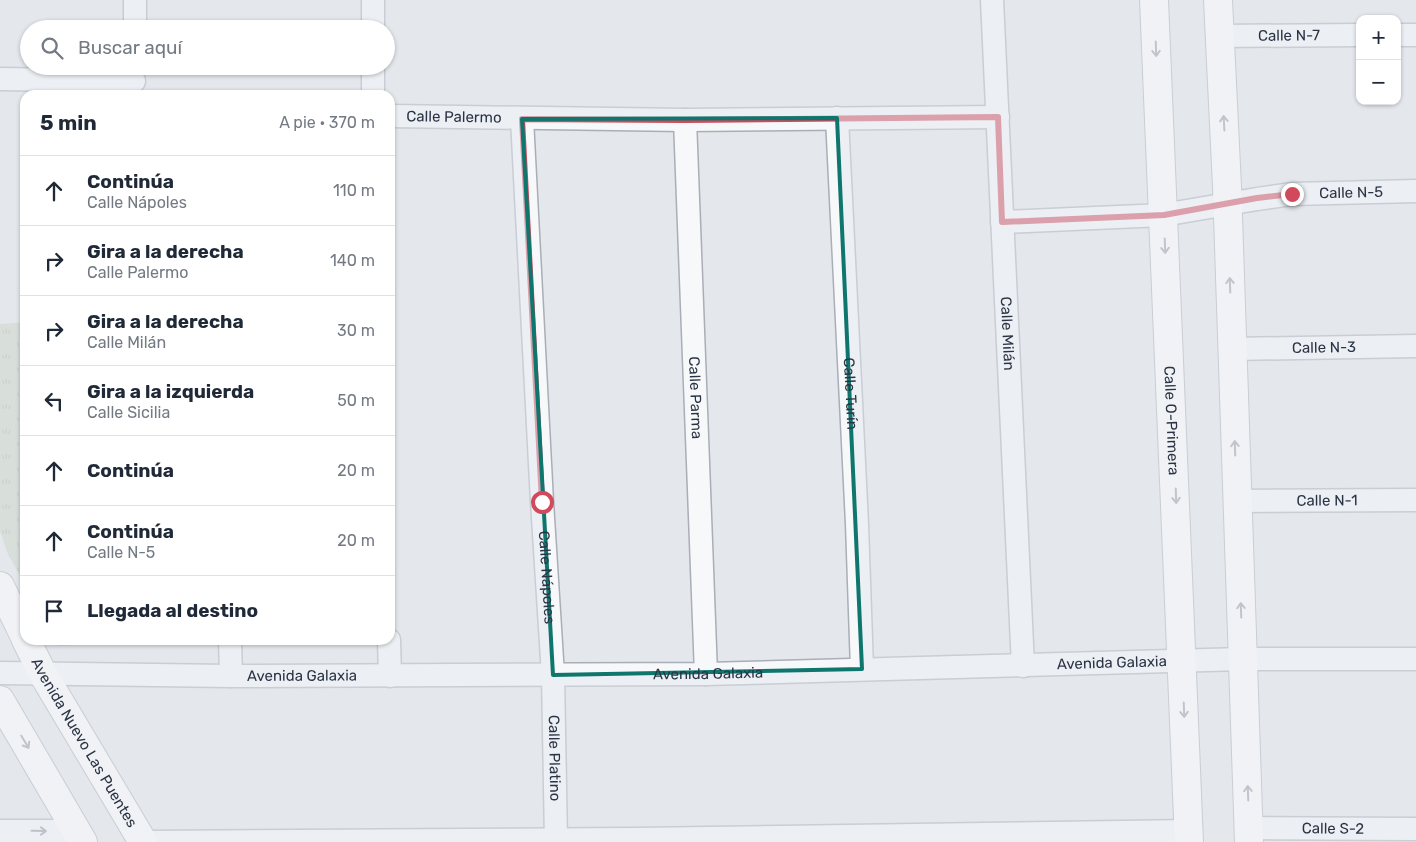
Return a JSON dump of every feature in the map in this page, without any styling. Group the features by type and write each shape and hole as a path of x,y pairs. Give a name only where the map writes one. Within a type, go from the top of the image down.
{"street":[{"path":"135,0 135,20"},
{"path":"373,0 373,20"},
{"name":"Calle Milán","path":"992,0 1023,666"},
{"name":"Calle O-Primera","path":"1154,0 1189,836"},
{"path":"1218,0 1249,835"},
{"name":"Calle N-7","path":"1220,36 1356,35"},
{"path":"1401,35 1416,35"},
{"path":"373,75 373,90"},
{"path":"0,79 136,81"},
{"name":"Calle Palermo","path":"395,116 685,120 998,117"},
{"name":"Calle Turín","path":"838,118 862,669"},
{"name":"Calle Nápoles","path":"522,119 541,492 553,675"},
{"name":"Calle Parma","path":"685,120 706,674"},
{"name":"Calle N-5","path":"1002,222 1164,215 1292,194 1416,191"},
{"name":"Calle N-3","path":"1232,349 1416,346"},
{"name":"Calle N-1","path":"1237,501 1416,500"},
{"name":"Avenida Nuevo Las Puentes","path":"0,586 20,626"},
{"name":"Avenida Nuevo Las Puentes","path":"29,645 43,674 143,842"},
{"path":"230,645 231,676"},
{"path":"389,645 390,676"},
{"name":"Avenida Galaxia","path":"0,673 231,676 706,674 1243,659 1416,659"},
{"name":"Calle Platino","path":"553,675 556,841"},
{"path":"0,700 80,837"},
{"name":"Calle S-2","path":"1249,835 1416,829"},
{"path":"0,831 80,837"},
{"path":"143,842 1189,836"}],"highlighted area":[{"path":"837,118 862,669 553,675 522,119"}],"green space":[{"path":"20,322 20,576 7,552 0,531 0,324"}],"route":[{"path":"542,502 522,119 685,120 998,117 1002,222 1164,215 1257,198 1292,194"}]}
